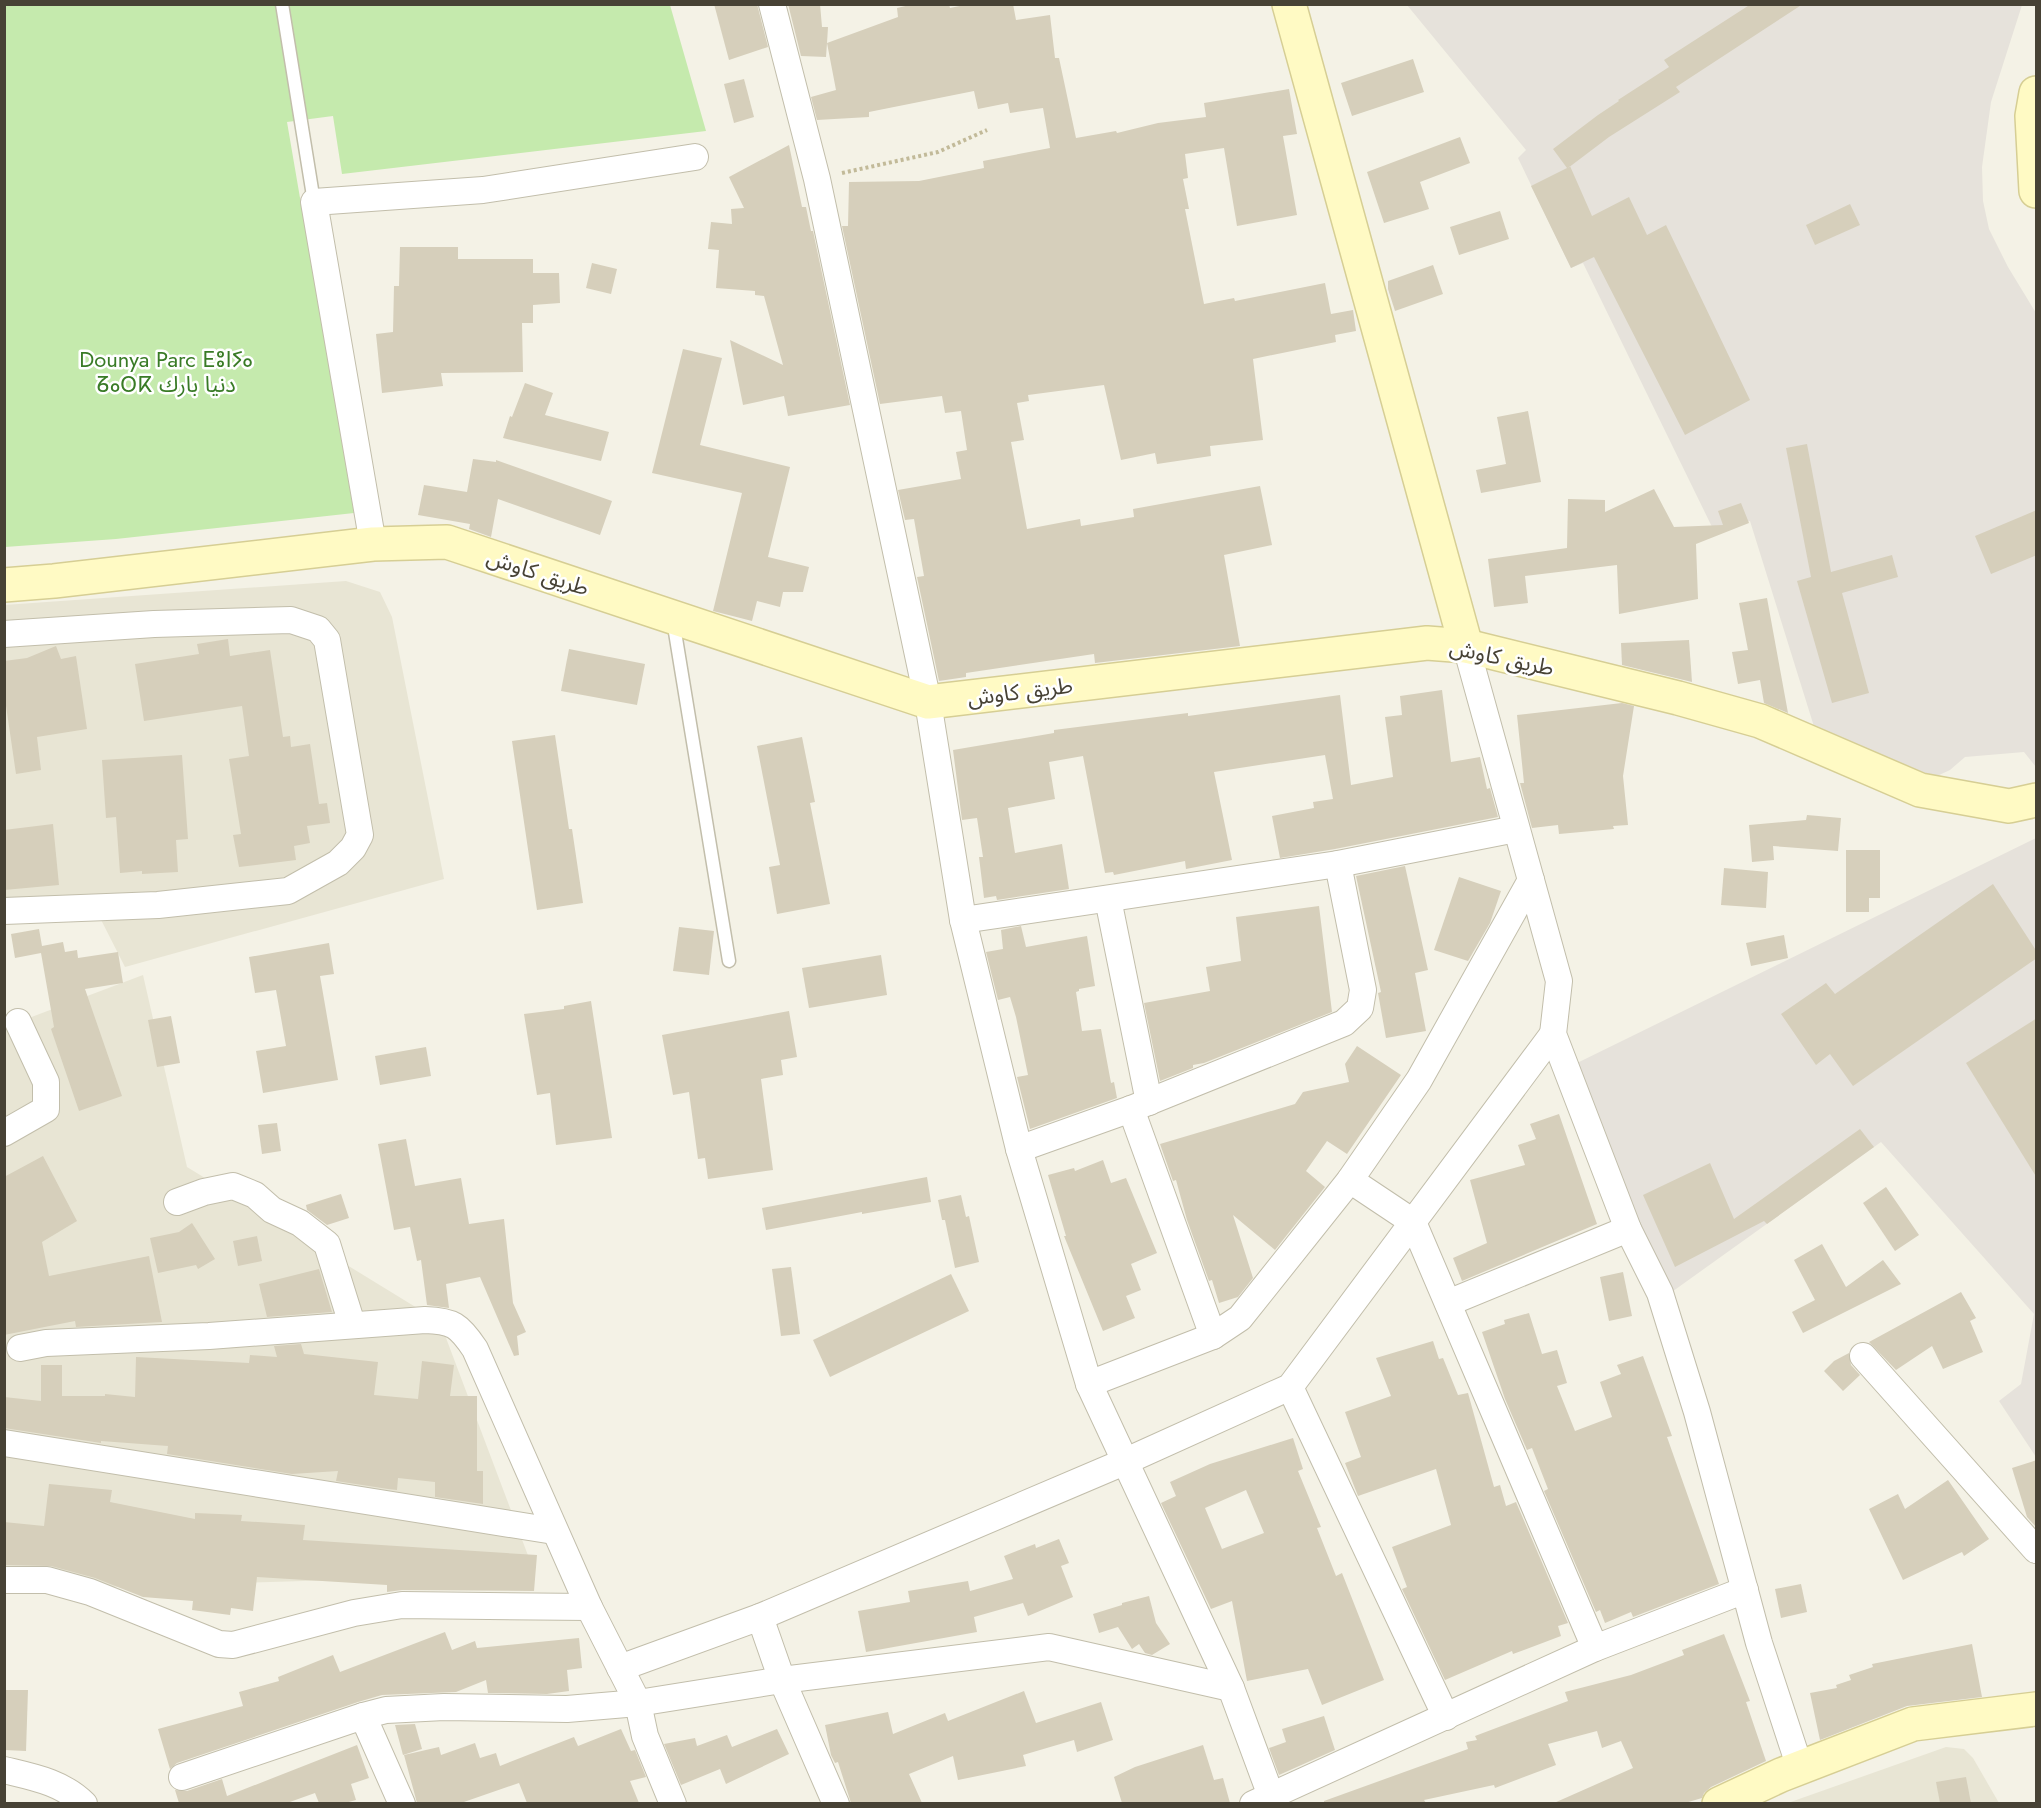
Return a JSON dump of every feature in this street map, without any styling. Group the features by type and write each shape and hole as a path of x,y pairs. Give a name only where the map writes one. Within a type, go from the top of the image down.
{"street":[{"path":"772,4 817,179 928,702 963,920 1019,1149 1089,1384 1231,1688 1266,1801 1595,1648 1744,1590"},
{"path":"1289,4 1559,981 1553,1034 1628,1229 1660,1293 1697,1412 1759,1643 1800,1768"},
{"path":"2037,93 2032,116 2037,191"},
{"path":"373,544 314,201 483,190 695,157"},
{"name":"طريق كاوش","path":"4,585 373,544 447,542 928,702 1427,643 1466,646 1678,698 1760,721 1920,790 2009,806 2037,800"},
{"path":"4,634 154,624 291,620 318,629 327,640 360,836 354,848 338,863 288,891 158,905 4,911"},
{"path":"963,920 1338,864 1516,829"},
{"path":"1019,1149 1140,1106 1344,1023 1360,1008 1363,990 1338,864"},
{"path":"1089,1384 1213,1336 1240,1318 1350,1180 1419,1080 1531,880"},
{"path":"1108,899 1140,1106 1213,1336"},
{"path":"4,1133 45,1109 46,1082 18,1022"},
{"path":"620,1668 760,1617 1124,1462 1290,1387 1553,1034"},
{"path":"1350,1180 1413,1222 1595,1648"},
{"path":"177,1202 204,1192 233,1186 255,1195 272,1210 300,1222 327,1244 352,1324"},
{"path":"1448,1303 1628,1229"},
{"path":"20,1348 46,1343 209,1336 425,1320 448,1321 463,1330 475,1349 589,1607 638,1703 645,1736 673,1803"},
{"path":"1863,1356 2037,1550"},
{"path":"1290,1387 1446,1717"},
{"path":"4,1443 554,1531"},
{"path":"4,1580 47,1580 90,1592 219,1644 233,1645 354,1613 402,1605 589,1607"},
{"path":"760,1617 782,1680 836,1803"},
{"path":"182,1777 386,1710 444,1707 567,1709 638,1703 782,1680 1049,1647 1231,1688"},
{"path":"1719,1803 1800,1768 1913,1724 2037,1709"},
{"path":"363,1716 402,1803"},
{"path":"4,1770 46,1780 72,1791 84,1803"}],"lane":[{"path":"282,4 314,201"},
{"path":"672,616 729,961"}],"path":[{"path":"817,179 938,152 987,130"}],"shaded area":[{"path":"1407,5 2022,5 1991,102 1982,167 1983,201 1989,229 2008,267 2036,313 2036,767 2024,752 1965,757 1950,770 1937,776 1924,776 1816,733 1750,521 1714,531 1583,263 1571,268 1518,158 1526,150"},
{"path":"346,581 380,592 392,617 444,879 125,967 94,906 5,917 4,605"},
{"path":"2036,838 2036,1457 1999,1401 2021,1384 2034,1314 1881,1142 1669,1294 1573,1065"},
{"path":"143,975 187,1167 440,1322 535,1574 5,1590 5,1027"},
{"path":"1946,1747 1964,1749 1973,1758 1999,1803 1785,1804"}],"green space":[{"name":"Dounya Parc ⴹⵓⵏⵢⴰ ⵒⴰⵔⴽ دنيا بارك","path":"5,5 670,5 706,131 342,174 333,116 287,122 354,513 116,539 5,547"}],"building":[{"path":"714,4 757,4 768,47 729,60"},
{"path":"788,4 820,4 822,27 828,27 826,57 801,56"},
{"path":"914,4 949,4 950,8 969,4 1013,4 1016,20 1050,15 1055,58 1059,58 1076,138 1206,117 1204,103 1289,89 1297,134 1283,136 1297,215 1237,226 1224,148 1185,154 1188,178 1183,179 1189,209 1185,209 1204,304 1234,298 1235,301 1325,283 1331,314 1353,310 1356,331 1335,335 1336,342 1253,359 1263,440 1210,446 1211,456 1157,464 1155,453 1121,460 1104,385 1028,395 1029,401 1017,403 1024,440 1011,442 1027,529 1080,519 1081,526 1134,517 1133,509 1260,486 1272,545 1224,555 1240,646 1095,663 1094,654 966,673 966,677 939,681 917,577 924,576 914,519 905,520 898,490 961,479 956,452 967,450 961,411 945,413 942,396 880,404 842,226 848,226 849,182 919,181 984,168 983,161 1050,148 1043,108 1010,113 1008,103 978,109 974,91 869,112 869,117 817,120 811,97 836,90 827,43 898,17 897,8"},
{"path":"1751,4 1803,4 1676,87 1680,92 1609,137 1570,166 1592,216 1629,197 1647,235 1666,225 1750,400 1685,435 1594,257 1571,268 1531,186 1567,168 1553,149 1618,100 1669,67 1664,60"},
{"path":"1413,59 1424,92 1352,116 1341,83"},
{"path":"744,79 754,117 734,123 724,84"},
{"path":"1460,137 1470,163 1420,182 1429,209 1384,223 1367,172"},
{"path":"789,145 802,207 806,207 811,231 813,231 850,405 788,416 784,396 743,405 730,340 783,365 764,296 755,295 755,291 716,288 719,250 708,249 711,222 732,224 731,209 744,208 729,177"},
{"path":"1850,204 1860,225 1815,245 1806,225"},
{"path":"1500,211 1509,239 1459,255 1450,227"},
{"path":"400,247 458,247 458,259 533,259 533,273 559,273 560,303 533,305 533,323 522,323 523,372 441,373 443,386 382,393 376,334 393,332 394,286 399,286"},
{"path":"592,263 617,269 611,294 586,288"},
{"path":"1433,265 1443,294 1395,311 1388,289 1388,281"},
{"path":"683,349 722,358 700,445 790,467 768,557 809,567 803,592 783,592 780,607 757,601 752,621 713,611 742,493 652,473"},
{"path":"525,383 553,393 545,415 609,432 601,461 503,438"},
{"path":"1528,411 1541,482 1481,493 1476,470 1506,464 1497,417"},
{"path":"1807,444 1831,572 1892,555 1898,577 1842,593 1869,693 1832,703 1797,581 1811,577 1786,448"},
{"path":"473,459 496,462 496,460 612,501 600,535 498,499 491,537 469,529 470,524 418,515 424,485 467,492"},
{"path":"1654,489 1674,527 1723,525 1718,511 1741,503 1749,523 1696,544 1698,599 1619,614 1617,565 1525,576 1528,603 1494,607 1488,559 1567,548 1568,499 1605,500 1605,512"},
{"path":"2037,510 2037,555 1991,574 1975,536"},
{"path":"1767,598 1788,713 1764,703 1760,680 1738,684 1732,652 1748,650 1739,603"},
{"path":"228,639 230,656 270,650 283,737 290,736 291,747 310,744 319,804 327,803 330,823 307,826 310,843 294,846 296,860 239,867 233,835 241,834 229,759 249,756 242,706 144,721 135,664 199,654 197,644"},
{"path":"1689,640 1692,682 1622,665 1621,643"},
{"path":"56,646 61,659 76,656 87,729 37,737 41,770 16,774 4,692 4,661 27,658"},
{"path":"569,649 645,664 637,705 561,691"},
{"path":"1442,690 1451,762 1480,757 1487,789 1490,788 1498,817 1280,858 1272,816 1314,808 1313,802 1333,799 1325,755 1214,772 1232,860 1186,869 1185,861 1114,875 1113,872 1105,873 1083,756 1049,762 1055,799 1008,808 1015,853 1062,844 1069,889 997,900 996,896 984,898 979,857 983,857 977,818 962,820 953,750 1054,733 1054,730 1188,713 1188,716 1340,695 1351,785 1393,777 1385,717 1402,715 1400,696"},
{"path":"1622,703 1634,706 1623,776 1628,825 1613,826 1614,829 1559,834 1558,825 1532,828 1520,783 1524,783 1517,715"},
{"path":"555,735 583,903 537,910 512,741"},
{"path":"802,737 815,802 810,803 830,904 777,914 769,867 780,865 757,746"},
{"path":"182,755 188,839 176,840 178,872 120,873 116,817 106,818 102,760"},
{"path":"1807,815 1841,818 1838,851 1773,846 1774,860 1752,862 1749,825 1806,820"},
{"path":"53,824 59,885 4,890 4,830"},
{"path":"1846,850 1880,850 1880,898 1869,898 1869,912 1846,912"},
{"path":"1405,866 1428,970 1415,973 1426,1031 1386,1038 1378,993 1381,992 1356,876"},
{"path":"1724,868 1768,872 1766,908 1721,905"},
{"path":"1459,877 1501,891 1490,923 1468,961 1434,950"},
{"path":"1993,884 2037,952 2037,958 1853,1086 1830,1054 1816,1065 1781,1014 1826,983 1835,994"},
{"path":"1319,906 1332,1012 1204,1063 1193,1065 1193,1068 1160,1081 1144,1003 1210,991 1206,967 1241,961 1236,917"},
{"path":"1021,926 1026,947 1087,936 1095,986 1079,989 1076,992 1082,1031 1101,1029 1111,1083 1114,1082 1117,1098 1030,1129 1017,1077 1028,1075 1016,1017 1010,997 998,1000 986,952 1003,949 1001,930"},
{"path":"679,927 714,931 709,975 673,971"},
{"path":"39,929 42,946 63,942 65,952 77,950 78,958 118,952 123,983 85,989 122,1096 79,1111 51,1029 54,1027 41,953 15,958 11,934"},
{"path":"1784,935 1788,958 1751,966 1746,943"},
{"path":"329,943 334,974 320,976 338,1080 263,1093 256,1051 286,1046 276,990 255,993 249,957"},
{"path":"881,955 887,995 809,1008 802,968"},
{"path":"591,1001 612,1138 556,1145 550,1093 537,1095 524,1014 564,1009 564,1006"},
{"path":"789,1011 797,1057 781,1060 783,1075 761,1079 773,1170 708,1179 705,1158 698,1159 689,1092 673,1095 662,1035"},
{"path":"171,1016 180,1063 157,1067 148,1020"},
{"path":"2037,1018 2037,1178 1966,1063"},
{"path":"1357,1046 1401,1075 1347,1154 1327,1141 1306,1171 1325,1187 1275,1250 1233,1215 1253,1278 1238,1297 1219,1303 1187,1220 1176,1180 1173,1181 1160,1144 1295,1104 1303,1092 1349,1082 1345,1064"},
{"path":"426,1047 431,1076 380,1085 375,1056"},
{"path":"1559,1114 1597,1224 1462,1281 1453,1258 1487,1243 1470,1180 1525,1165 1518,1145 1536,1139 1530,1124"},
{"path":"277,1123 281,1151 262,1154 258,1125"},
{"path":"1860,1129 1874,1147 1767,1224 1764,1221 1675,1267 1643,1195 1710,1163 1734,1219"},
{"path":"406,1139 415,1186 461,1178 469,1224 504,1219 513,1303 526,1332 517,1336 519,1355 514,1356 480,1277 446,1284 449,1308 427,1305 421,1260 417,1261 410,1227 394,1230 378,1144"},
{"path":"43,1156 77,1221 42,1242 49,1276 149,1256 162,1322 76,1327 75,1321 4,1335 4,1177"},
{"path":"1103,1160 1111,1183 1126,1178 1157,1253 1131,1264 1141,1290 1126,1296 1135,1318 1103,1331 1064,1236 1066,1236 1048,1175 1074,1168 1075,1171"},
{"path":"927,1177 931,1202 766,1230 762,1208"},
{"path":"1886,1187 1919,1235 1895,1251 1863,1203"},
{"path":"341,1194 349,1218 327,1225 307,1210 306,1205"},
{"path":"961,1195 966,1217 969,1216 979,1262 955,1268 945,1220 942,1220 938,1200"},
{"path":"192,1223 215,1259 198,1269 196,1265 158,1273 150,1238 179,1232"},
{"path":"257,1236 262,1261 238,1266 233,1241"},
{"path":"1822,1244 1846,1287 1883,1260 1901,1284 1803,1333 1792,1312 1815,1300 1794,1260"},
{"path":"791,1267 800,1334 781,1336 772,1269"},
{"path":"319,1269 332,1312 267,1317 259,1284"},
{"path":"1623,1272 1632,1316 1609,1321 1600,1277"},
{"path":"951,1274 969,1311 830,1377 813,1340"},
{"path":"1961,1292 1976,1318 1970,1321 1983,1352 1943,1369 1932,1346 1896,1370 1869,1342"},
{"path":"1529,1313 1542,1354 1557,1350 1567,1383 1557,1386 1575,1431 1612,1417 1600,1382 1621,1374 1617,1365 1643,1356 1672,1436 1667,1437 1719,1584 1633,1617 1631,1612 1605,1623 1600,1610 1596,1612 1544,1491 1548,1489 1532,1448 1527,1450 1505,1399 1482,1332 1505,1324 1504,1320"},
{"path":"1433,1341 1439,1359 1443,1358 1458,1395 1468,1393 1494,1487 1500,1485 1506,1506 1516,1502 1568,1623 1558,1626 1561,1636 1513,1654 1512,1651 1445,1680 1402,1589 1407,1587 1392,1547 1451,1525 1436,1469 1358,1496 1345,1463 1361,1457 1345,1412 1391,1396 1376,1358"},
{"path":"301,1344 304,1354 378,1362 374,1395 418,1399 422,1361 454,1365 450,1396 477,1396 477,1471 483,1471 483,1504 435,1497 435,1482 398,1478 397,1490 388,1489 336,1481 338,1471 292,1474 167,1454 168,1446 101,1441 101,1443 4,1428 4,1397 41,1401 41,1365 62,1365 62,1396 105,1396 105,1394 135,1397 136,1357 249,1363 250,1355 277,1357 274,1346"},
{"path":"1849,1353 1851,1365 1860,1375 1843,1391 1824,1371 1834,1361"},
{"path":"1293,1438 1303,1469 1298,1471 1321,1527 1317,1528 1336,1576 1342,1573 1384,1680 1322,1705 1308,1669 1247,1681 1232,1601 1211,1609 1161,1503 1176,1496 1170,1482 1210,1464","holes":["1246,1490 1264,1533 1222,1549 1205,1508"]},
{"path":"2037,1460 2037,1528 2027,1517 2012,1468"},
{"path":"1948,1480 1989,1539 1964,1556 1962,1552 1903,1580 1869,1509 1898,1494 1905,1509"},
{"path":"49,1484 112,1490 110,1502 195,1519 195,1513 242,1515 241,1521 305,1525 303,1540 537,1555 534,1591 402,1590 387,1592 387,1585 257,1577 253,1611 231,1608 230,1615 192,1610 193,1601 143,1597 95,1578 51,1566 4,1565 4,1522 44,1526"},
{"path":"1059,1539 1069,1563 1061,1566 1073,1597 1028,1616 1023,1603 974,1617 977,1632 866,1652 858,1611 910,1602 908,1591 968,1581 970,1591 1013,1579 1004,1556 1035,1544 1036,1548"},
{"path":"1801,1584 1807,1612 1781,1618 1775,1589"},
{"path":"1149,1596 1156,1623 1170,1644 1152,1655 1145,1653 1139,1644 1132,1649 1118,1627 1099,1633 1093,1614"},
{"path":"445,1632 452,1650 475,1641 477,1648 579,1638 582,1668 567,1670 569,1691 547,1694 488,1693 486,1680 456,1692 382,1695 177,1763 170,1769 158,1729 243,1706 239,1692 279,1681 278,1677 333,1655 340,1672"},
{"path":"1724,1634 1750,1701 1746,1702 1766,1761 1711,1787 1702,1798 1685,1803 1554,1803 1633,1768 1621,1741 1602,1748 1597,1731 1548,1744 1556,1765 1495,1788 1494,1785 1424,1800 1426,1803 1324,1803 1324,1801 1468,1749 1466,1742 1477,1740 1475,1736 1568,1701 1565,1692 1631,1675 1684,1655 1682,1650"},
{"path":"1972,1644 1982,1697 1907,1706 1820,1740 1810,1693 1837,1688 1836,1685 1851,1680 1849,1675 1873,1667 1872,1664"},
{"path":"4,1690 28,1690 26,1751 4,1750"},
{"path":"1024,1691 1036,1723 1101,1702 1113,1740 1077,1752 1074,1740 1023,1755 1026,1766 958,1780 953,1756 909,1774 922,1803 851,1803 838,1762 835,1763 831,1755 825,1725 888,1712 893,1734 945,1713 948,1721"},
{"path":"1324,1716 1335,1750 1279,1775 1269,1748 1286,1742 1282,1729"},
{"path":"415,1724 422,1749 403,1755 395,1725"},
{"path":"621,1729 631,1751 635,1750 646,1777 630,1781 639,1803 527,1803 519,1783 461,1803 417,1803 404,1755 439,1747 441,1755 475,1743 480,1758 496,1753 500,1766 574,1737 578,1746"},
{"path":"777,1729 789,1754 726,1784 720,1769 681,1785 664,1744 695,1738 697,1746 727,1735 732,1747"},
{"path":"357,1745 369,1778 351,1784 356,1800 345,1803 319,1803 315,1793 287,1803 179,1803 175,1790 187,1791 222,1779 227,1796"},
{"path":"1203,1745 1214,1780 1223,1778 1230,1803 1122,1803 1114,1777 1135,1767"},
{"path":"1966,1777 1971,1803 1940,1803 1936,1782"}]}
